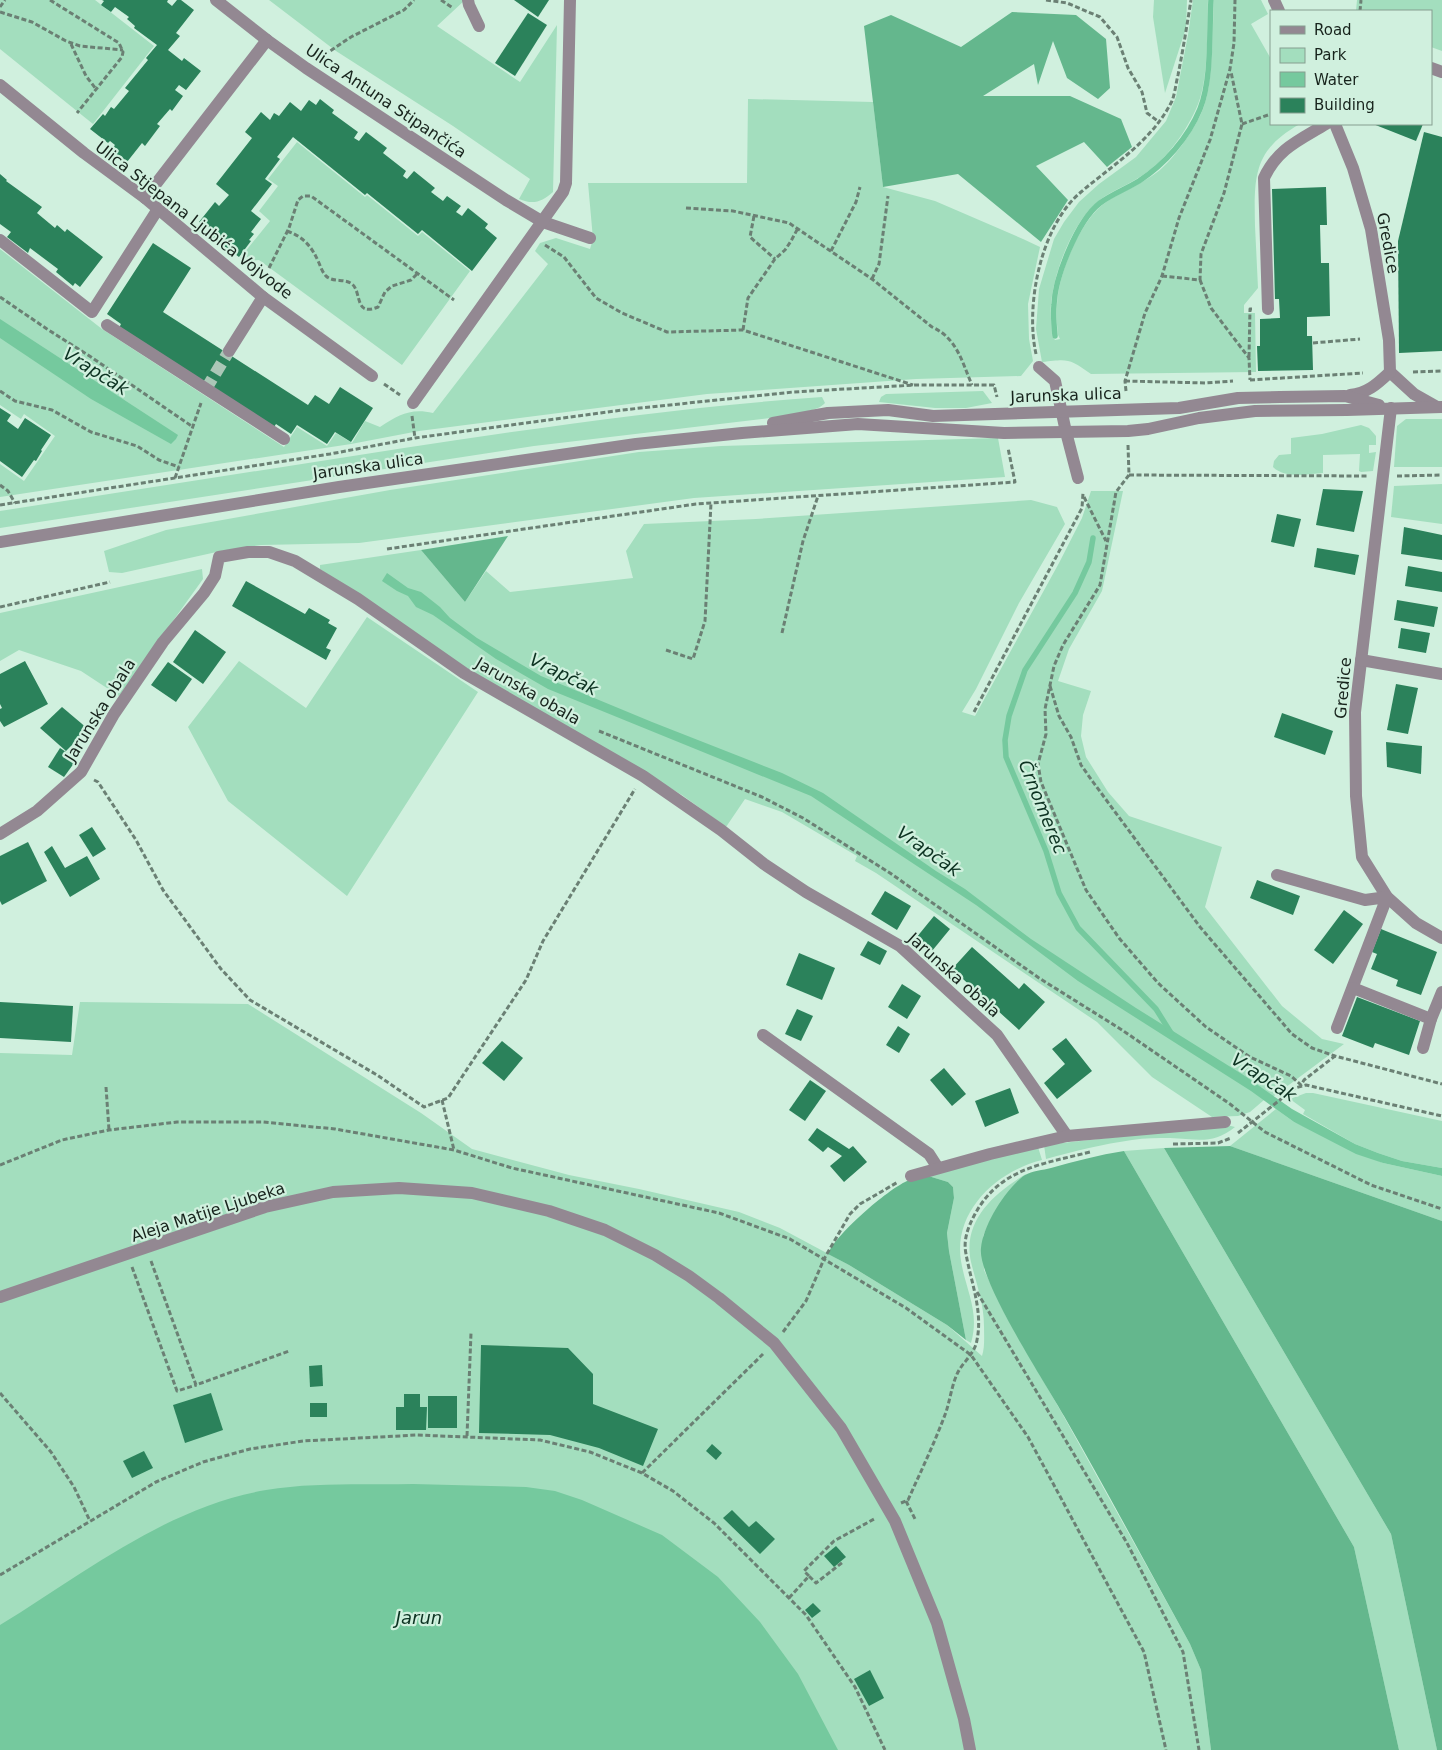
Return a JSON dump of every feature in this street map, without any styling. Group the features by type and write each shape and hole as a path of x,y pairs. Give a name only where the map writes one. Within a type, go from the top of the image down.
{"street":[{"name":"Ulica Antuna Stipančića","path":"216,0 306,68 506,200 543,222 590,238"},
{"path":"468,0 468,5 479,26"},
{"path":"413,403 563,192 566,183 570,0"},
{"path":"145,198 267,40"},
{"name":"Ulica Stjepana Ljubića Vojvode","path":"0,85 84,153 145,198 263,296 372,376"},
{"path":"1268,309 1264,178 1271,165 1283,150 1324,125"},
{"name":"Gredice","path":"1335,125 1353,168 1371,229 1389,340 1390,372"},
{"path":"0,240 92,312 158,209"},
{"path":"229,351 263,296"},
{"path":"107,325 284,439"},
{"path":"1039,367 1056,381 1066,432 1078,478"},
{"path":"1345,396 1362,394 1375,387 1390,372 1414,394 1440,407"},
{"name":"Jarunska ulica","path":"742,433 774,422 828,413 888,410 933,416 1179,408 1238,398 1345,396 1391,408"},
{"name":"Jarunska ulica","path":"0,542 349,485 636,444 742,433 858,424 1004,433 1128,431 1148,429 1199,418 1255,411 1440,407"},
{"name":"Gredice","path":"1391,408 1355,712 1356,796 1361,848 1362,857 1388,897 1416,923 1442,938"},
{"name":"Jarunska obala","path":"0,834 37,811 81,772 114,714 162,642 204,593 215,576 219,557 248,552 269,552 295,561 358,599 464,673 643,776 721,830 764,864 806,892 900,946 997,1035 1067,1136"},
{"path":"1362,660 1442,674"},
{"path":"1277,875 1365,900 1388,897 1338,1028"},
{"path":"1353,988 1431,1019"},
{"path":"1423,1048 1431,1019 1442,992"},
{"path":"763,1035 929,1154 938,1168"},
{"path":"911,1176 990,1154 1067,1136 1225,1122"},
{"name":"Aleja Matije Ljubeka","path":"0,1297 265,1207 333,1192 399,1188 472,1193 549,1211 605,1230 682,1271 719,1298 774,1343 841,1428 895,1521 937,1623 964,1719 970,1750"}],"path":[{"path":"0,7 5,0"},
{"path":"50,0 119,43 123,50 122,57 77,113"},
{"path":"306,68 329,50 404,10 414,0"},
{"path":"1046,0 1067,3 1100,17 1117,37 1128,68 1142,92 1147,113 1159,122"},
{"path":"1039,367 1033,342 1032,303 1046,244 1062,214 1079,193 1139,145 1159,122 1173,100 1186,37 1191,0"},
{"path":"1126,391 1125,381 1146,313 1162,276 1179,218 1210,140 1230,69 1234,43 1236,0"},
{"path":"0,12 32,22 70,43 80,46 123,50"},
{"path":"70,43 86,76 96,89"},
{"path":"1230,69 1242,124 1224,193 1201,254 1200,280 1211,308 1249,358"},
{"path":"1242,124 1270,114"},
{"path":"831,251 856,202 860,187"},
{"path":"269,268 287,231 298,200 303,196 311,196 454,300"},
{"path":"872,279 879,264 888,196"},
{"path":"686,208 733,212 789,223 798,228 872,279 932,327 943,332 952,342 972,385"},
{"path":"754,216 750,237 775,259"},
{"path":"743,330 748,298 775,259 785,250 798,228"},
{"path":"287,231 298,235 305,241 315,254 323,273 328,278 335,281 347,281 352,284 356,289 360,305 366,309 378,307 385,292 392,286 411,280 418,273"},
{"path":"533,234 539,241 564,257 596,298 622,313 667,332 743,330 915,385"},
{"path":"1162,276 1200,280"},
{"path":"0,297 193,427"},
{"path":"1250,380 1250,309 1268,309"},
{"path":"1313,343 1360,339"},
{"path":"1406,372 1442,371"},
{"path":"1125,381 1205,383 1369,373"},
{"path":"372,376 413,403 411,411 415,438"},
{"path":"0,505 330,454 415,438 670,405 793,392 915,385 994,385 997,397"},
{"path":"176,478 206,389"},
{"path":"0,391 15,401 52,410 91,432 137,446 159,460 179,467"},
{"path":"387,549 710,503 1015,482 1006,441"},
{"path":"1128,442 1129,475 1116,492 1100,585 1063,645 1054,666 1045,709 1046,734 1038,764 1040,782 1086,890 1120,938 1158,983 1206,1027 1250,1057 1291,1076 1301,1085"},
{"path":"1129,475 1372,476"},
{"path":"1396,476 1442,475"},
{"path":"1078,478 1084,497 1107,542"},
{"path":"0,485 8,491 15,503"},
{"path":"782,633 803,540 818,496"},
{"path":"974,712 1082,508 1084,497"},
{"path":"666,650 693,659 705,621 710,503"},
{"path":"0,607 110,582"},
{"path":"1050,685 1059,716 1071,737 1081,765 1200,928 1292,1034 1312,1048 1335,1056 1442,1084"},
{"path":"597,730 762,797 803,818 890,874 1039,978 1122,1030 1253,1119 1265,1132 1371,1185 1442,1209"},
{"path":"81,772 98,782 136,840 163,890 221,970 250,1000 377,1075 424,1106 448,1098 526,980 543,941 643,776"},
{"path":"1301,1085 1304,1080 1335,1056"},
{"path":"1165,1144 1218,1143 1234,1136 1253,1119 1301,1085 1311,1085 1442,1116"},
{"path":"106,1087 109,1130"},
{"path":"442,1100 454,1150"},
{"path":"0,1164 62,1140 109,1130 177,1122 263,1122 335,1128 454,1150 512,1168 719,1213 790,1239 906,1308 971,1355 1028,1437 1144,1652 1166,1750"},
{"path":"914,1519 907,1500 946,1412 958,1373 971,1355 977,1341 978,1317 975,1290 966,1253 966,1236 970,1222 981,1202 996,1186 1018,1172 1099,1149"},
{"path":"783,1332 806,1302 824,1260 850,1214 860,1204 891,1185 911,1176"},
{"path":"146,1248 196,1384"},
{"path":"128,1255 178,1391 289,1351"},
{"path":"975,1290 1127,1543 1183,1652 1199,1750"},
{"path":"467,1436 471,1332"},
{"path":"642,1474 767,1350"},
{"path":"0,1393 51,1452 74,1487 90,1521"},
{"path":"0,1574 156,1482 203,1462 250,1449 304,1442 417,1435 540,1440 590,1452 642,1474 674,1491 714,1523 806,1615 855,1687 886,1750"},
{"path":"843,1562 816,1583 804,1571 834,1541 878,1516"},
{"path":"789,1598 809,1576"}],"green space":[{"path":"0,0 95,0 154,46 93,124 0,49"},
{"path":"269,0 465,0 437,26 520,82 557,25 553,192 537,202 519,199 530,179 453,126 336,51"},
{"path":"1154,0 1187,0 1186,28 1165,93 1153,17"},
{"path":"1193,0 1208,0 1205,71 1196,109 1178,140 1155,166 1135,180 1100,199 1079,223 1065,250 1056,279 1051,309 1052,336 1055,340 1060,339 1058,335 1057,312 1058,293 1065,266 1077,238 1085,226 1106,202 1162,168 1179,149 1200,116 1207,98 1209,85 1214,0 1261,0 1268,14 1251,24 1270,57 1270,125 1298,125 1273,144 1265,155 1256,179 1255,226 1258,288 1244,305 1244,313 1255,313 1256,372 1091,374 1073,362 1058,360 1042,362 1036,329 1039,289 1054,239 1079,202 1099,184 1136,157 1166,121 1176,97"},
{"path":"1357,0 1442,0 1442,51 1432,47 1432,10 1356,10"},
{"path":"748,99 873,102 883,187 935,201 1040,247 1028,304 1029,339 1033,361 1021,376 916,379 707,394 419,431 351,444 0,497 0,464 24,481 55,436 24,414 21,419 0,405 0,249 102,329 284,447 297,427 327,446 336,433 352,443 365,421 380,427 393,419 411,412 433,413 548,264 535,251 540,243 556,238 590,249 593,239 588,183 747,183"},
{"path":"297,142 365,197 367,195 418,236 422,232 470,271 402,365 259,260 250,261 240,258 270,221 259,211 278,186 268,179"},
{"path":"983,391 992,403 966,408 935,408 879,402 881,397 886,394"},
{"path":"822,397 825,403 816,409 778,417 534,446 0,528 0,511 560,425 717,406"},
{"path":"1406,419 1442,419 1442,467 1394,467 1397,426"},
{"path":"1361,425 1369,428 1376,436 1376,445 1369,445 1369,453 1376,452 1373,471 1359,471 1360,454 1323,455 1323,473 1290,474 1278,471 1273,467 1274,461 1279,455 1291,454 1291,438 1322,434"},
{"path":"998,438 1005,477 694,498 359,543 261,545 221,551 122,573 109,572 104,551 166,530 390,490 639,452 721,446"},
{"path":"1442,484 1442,524 1391,517 1394,486"},
{"path":"1091,491 1123,491 1102,591 1069,649 1058,681 1091,691 1083,715 1081,736 1086,757 1108,792 1129,816 1222,847 1205,907 1282,1006 1322,1039 1344,1044 1274,1096 1264,1100 1250,1112 1238,1116 1212,1117 1152,1077 1097,1022 876,873 855,861 857,856 782,812 745,799 726,827 682,795 474,674 320,569 320,565 421,550 465,602 486,571 510,592 633,578 626,551 644,524 756,519 1031,500 1057,507 1065,524 1019,603 976,689 962,712 975,716 1059,563 1082,518"},
{"path":"202,569 203,579 119,696 81,671 19,650 0,661 0,613"},
{"path":"367,617 478,692 347,896 228,801 188,727 239,661 306,708"},
{"path":"80,1002 248,1004 421,1113 472,1149 569,1175 739,1212 780,1228 849,1265 947,1325 982,1356 984,1349 984,1318 971,1262 969,1247 971,1234 976,1221 992,1199 1026,1174 1012,1188 995,1211 983,1236 984,1270 1006,1316 1190,1644 1201,1670 1211,1750 0,1750 0,1053 72,1055"},
{"path":"1306,1093 1442,1121 1442,1168 1402,1161 1355,1144 1303,1114 1305,1110 1290,1099"},
{"path":"1276,1109 1294,1122 1383,1163 1442,1176 1442,1221 1230,1146"},
{"path":"1227,1125 1235,1127 1227,1133 1212,1139 1137,1139 1046,1159 1044,1145"},
{"path":"1038,1147 1042,1160 1025,1165 1009,1173 994,1184 971,1210 964,1226 960,1243 961,1261 973,1311 974,1321 971,1343 966,1340 949,1251 947,1233 954,1198 953,1187 948,1182 925,1175"},
{"path":"1164,1148 1391,1534 1437,1750 1399,1750 1354,1547 1124,1151"}],"shaded area":[{"path":"1012,12 1076,15 1106,39 1110,88 1098,99 1067,78 1053,41 1038,85 1034,64 983,96 1070,96 1121,119 1132,147 1107,167 1084,142 1036,166 1068,200 1041,242 958,174 883,187 864,26 891,15 961,47"},
{"path":"508,536 465,602 421,550"},
{"path":"1230,1146 1442,1221 1442,1750 1437,1750 1391,1534 1164,1148"},
{"path":"1124,1151 1354,1547 1399,1750 1211,1750 1201,1670 1190,1644 1080,1444 1014,1332 990,1283 983,1263 981,1248 983,1239 991,1218 1003,1198 1018,1181 1025,1175 1034,1172 1087,1158"},
{"path":"925,1175 948,1182 953,1187 954,1198 947,1233 966,1340 947,1325 828,1254 833,1245 851,1224 887,1193 911,1179"}],"water":[{"path":"0,319 178,435 176,439 171,444 91,399 0,338"},
{"path":"387,573 408,588 421,592 440,607 450,618 477,638 541,676 782,773 823,793 965,889 1031,939 1245,1076 1292,1109 1355,1144 1402,1161 1442,1168 1442,1176 1383,1163 1356,1154 1294,1122 1251,1091 1078,981 976,905 811,796 548,689 496,659 433,615 416,607 408,596 382,581"},
{"name":"Jarun","path":"339,1484 526,1487 555,1491 582,1500 662,1535 718,1577 760,1622 798,1674 838,1750 0,1750 0,1625 127,1545 194,1511 229,1499 284,1487"}],"building":[{"path":"102,0 168,0 167,2 172,6 177,0 181,0 194,10 176,33 180,36 168,50 182,61 184,58 201,71 186,90 179,85 175,90 183,96 172,111 170,109 157,124 160,126 145,146 142,143 127,162 111,150 115,145 110,141 108,143 90,129 103,114 105,116 111,107 114,109 129,91 125,88 148,60 146,58 157,45 134,28 135,26 127,19 129,17 115,7 111,12 101,5 104,1"},
{"path":"514,0 549,0 538,17"},
{"path":"528,13 547,25 515,76 495,63"},
{"path":"320,99 334,110 332,113 358,132 354,138 359,141 366,132 387,148 383,153 406,171 403,176 407,179 414,171 435,188 431,192 443,201 447,196 461,206 456,212 462,216 468,208 488,224 485,228 497,238 472,271 422,230 418,234 367,193 365,195 293,137 277,157 280,159 265,179 272,184 251,211 261,219 251,232 254,234 249,240 251,241 239,257 212,237 215,234 199,222 215,202 219,206 229,195 216,184 252,138 245,132 261,112 270,120 274,113 279,116 290,102 301,111 309,100 316,105"},
{"path":"1376,125 1423,125 1416,141"},
{"path":"1424,132 1442,137 1442,351 1399,353 1398,241"},
{"path":"0,174 6,181 42,207 37,213 55,228 57,225 65,232 67,229 103,257 80,287 75,283 73,286 56,272 58,269 30,248 28,253 7,237 11,232 0,224"},
{"path":"1326,187 1327,225 1320,225 1321,263 1329,263 1330,316 1307,317 1307,336 1312,336 1313,370 1258,371 1257,346 1260,346 1260,319 1280,318 1279,299 1275,299 1272,189"},
{"path":"153,243 191,268 163,312 308,405 315,395 329,404 340,387 373,408 351,442 335,432 327,444 297,425 291,434 276,424 274,427 119,328 121,324 107,314"},
{"path":"0,408 11,415 7,421 18,429 25,418 51,435 36,461 34,460 22,477 0,461"},
{"path":"1323,489 1363,491 1354,532 1316,525"},
{"path":"1277,514 1301,519 1294,547 1271,542"},
{"path":"1404,527 1442,535 1442,560 1401,554"},
{"path":"1317,548 1359,555 1355,575 1314,567"},
{"path":"1408,566 1442,572 1442,592 1405,586"},
{"path":"246,581 305,614 309,608 330,620 328,623 337,628 326,648 331,650 326,660 232,606"},
{"path":"1397,600 1438,607 1434,627 1394,620"},
{"path":"1401,628 1430,633 1426,653 1398,648"},
{"path":"195,630 226,652 203,684 173,662"},
{"path":"25,661 48,704 4,727 0,721 0,709 2,708 0,704 0,674"},
{"path":"168,662 192,679 176,702 151,685"},
{"path":"1396,684 1418,688 1408,734 1387,730"},
{"path":"62,707 88,729 66,751 40,728"},
{"path":"1282,713 1333,731 1325,755 1274,737"},
{"path":"1386,742 1422,746 1421,774 1387,767"},
{"path":"60,748 77,759 64,777 48,767"},
{"path":"92,827 106,849 93,857 79,835"},
{"path":"28,842 47,881 2,905 0,901 0,856"},
{"path":"52,846 65,868 87,856 100,879 70,897 44,852"},
{"path":"1257,880 1300,896 1293,915 1250,898"},
{"path":"885,891 911,906 897,930 871,914"},
{"path":"1344,910 1363,924 1333,964 1314,950"},
{"path":"934,916 950,929 932,951 916,938"},
{"path":"1381,929 1437,952 1421,995 1396,986 1398,980 1371,969 1377,954 1372,952"},
{"path":"868,941 887,951 880,965 860,955"},
{"path":"972,947 1019,989 1024,983 1045,1002 1019,1030 952,969"},
{"path":"799,953 835,968 822,1000 786,985"},
{"path":"902,984 921,996 907,1019 888,1007"},
{"path":"1357,997 1420,1021 1409,1055 1375,1043 1373,1048 1342,1036"},
{"path":"0,1002 73,1006 71,1042 0,1038"},
{"path":"797,1009 813,1016 801,1041 785,1034"},
{"path":"898,1026 910,1034 899,1053 886,1045"},
{"path":"1066,1038 1092,1071 1057,1099 1044,1083 1065,1064 1052,1049"},
{"path":"502,1041 523,1058 504,1081 482,1063"},
{"path":"944,1068 966,1094 952,1106 930,1080"},
{"path":"810,1080 826,1091 805,1121 789,1110"},
{"path":"1010,1088 1019,1113 985,1127 975,1101"},
{"path":"817,1128 849,1149 853,1146 867,1162 844,1182 830,1166 842,1156 828,1147 823,1152 808,1140"},
{"path":"481,1345 568,1348 593,1374 593,1404 658,1429 643,1466 599,1448 550,1435 479,1433"},
{"path":"322,1365 323,1386 310,1387 309,1366"},
{"path":"211,1393 223,1430 185,1443 173,1405"},
{"path":"404,1394 420,1394 420,1407 427,1407 426,1430 396,1430 396,1407 404,1407"},
{"path":"428,1396 457,1396 457,1428 428,1428"},
{"path":"310,1403 327,1403 327,1417 310,1417"},
{"path":"712,1444 722,1453 716,1460 706,1451"},
{"path":"144,1451 153,1468 132,1478 123,1461"},
{"path":"732,1510 749,1527 756,1521 775,1539 760,1554 723,1518"},
{"path":"836,1546 846,1557 834,1567 824,1556"},
{"path":"813,1603 821,1611 812,1618 805,1610"},
{"path":"870,1670 884,1698 869,1706 854,1679"}],"waterway":[{"name":"Črnomerec","path":"1055,336 1054,309 1058,280 1069,250 1083,223 1091,211 1100,203 1139,181 1158,167 1175,150 1195,120 1204,97 1208,70 1211,0"},
{"name":"Črnomerec","path":"1093,538 1089,562 1075,593 1025,670 1009,716 1005,740 1006,757 1046,851 1059,893 1078,928 1156,1009 1171,1033"}],"tunnel":[{"path":"206,389 229,351"}],"water label":[{"name":"Vrapčak","path":"96,371"},
{"name":"Vrapčak","path":"564,674"},
{"name":"Vrapčak","path":"929,851"},
{"name":"Vrapčak","path":"1264,1077"}]}
